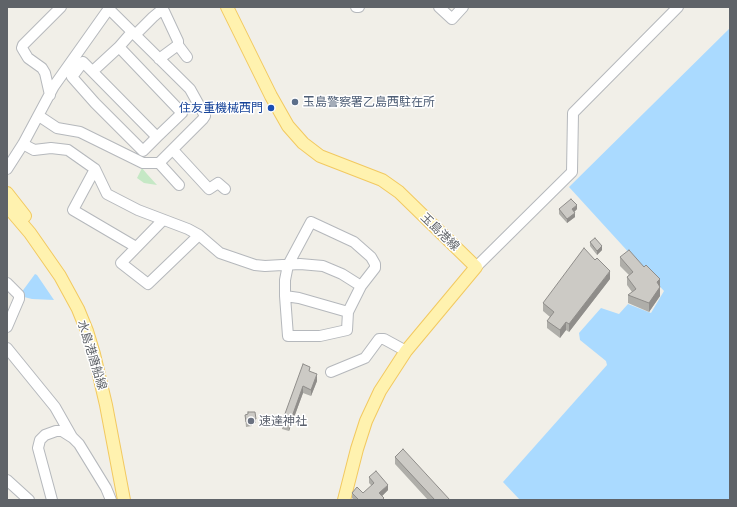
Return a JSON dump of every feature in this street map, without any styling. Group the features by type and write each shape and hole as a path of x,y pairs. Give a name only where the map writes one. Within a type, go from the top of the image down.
{"main road":[{"name":"玉島港線","path":"227,7 271,96 288,126 303,143 320,156 382,180 399,192 476,267"},
{"path":"7,194 37,231 66,271 84,307 93,331 94,354"},
{"name":"水島港唐船線","path":"7,206 30,233 60,276 78,309 87,331 106,405 124,500"},
{"path":"7,217 33,247 56,282 80,332 94,354"},
{"path":"344,500 366,421 380,391 406,351 476,267"}],"street":[{"path":"50,95 46,73 42,68 28,58 22,48 23,45 61,7"},
{"path":"438,7 452,19 463,7"},
{"path":"476,267 572,172 573,113 678,7"},
{"path":"7,168 23,144 54,86 109,8 190,89 205,116 204,119 159,163 143,163 80,132 57,128 39,116"},
{"path":"93,71 119,48 133,33 159,12 164,11 178,41 178,45 186,57"},
{"path":"159,59 178,45"},
{"path":"119,48 182,113 143,151 95,103 72,77 83,62 157,137"},
{"path":"23,144 34,150 51,148 68,150 95,169 106,194 138,210 199,235 220,253 255,265 312,264 323,266 342,274 361,286"},
{"path":"173,150 209,189 218,184 225,189"},
{"path":"159,163 179,185"},
{"path":"95,169 73,210 136,247"},
{"path":"163,220 121,262 148,284 199,235"},
{"path":"311,222 354,242 371,257 375,264 375,268 361,286 348,312 347,330 320,336 288,336 284,296 288,265 311,222"},
{"path":"7,283 19,295 7,327"},
{"path":"284,296 299,298 348,312"},
{"path":"331,372 365,358 379,340 384,339 406,351"},
{"path":"7,348 55,407 73,438"},
{"path":"52,500 38,453 38,443 45,435 56,431 62,431 79,444 98,474 111,500"},
{"path":"7,480 29,500"}],"green space":[{"path":"142,168 157,185 144,183 137,178"}],"water":[{"path":"730,28 730,500 520,500 503,482 607,365 606,361 580,340 579,333 601,308 619,314 628,304 651,313 664,291 569,187"},
{"path":"35,274 54,300 32,299 24,297 21,293"}],"building":[{"path":"571,199 577,205 572,209 575,213 567,219 559,209"},
{"path":"595,238 602,246 597,251 590,242"},
{"path":"584,248 595,260 597,258 610,271 569,324 566,322 560,330 547,321 554,312 543,303"},
{"path":"629,250 644,267 646,265 660,279 657,282 660,287 649,303 628,295 636,289 627,277 633,272 620,257"},
{"path":"303,364 310,367 309,371 317,374 311,390 303,386 289,425 282,422"},
{"path":"248,412 255,412 256,419 252,419 252,422 246,422 245,415 248,414"},
{"path":"403,449 450,500 435,500 395,457"},
{"path":"376,471 388,485 379,493 384,498 382,500 359,500 352,493 357,487 363,493 374,483 369,477"}],"place":[{"name":"玉島警察署乙島西駐在所","path":"295,102"},
{"name":"住友重機械西門","path":"271,108"},
{"name":"速達神社","path":"251,421"}]}
